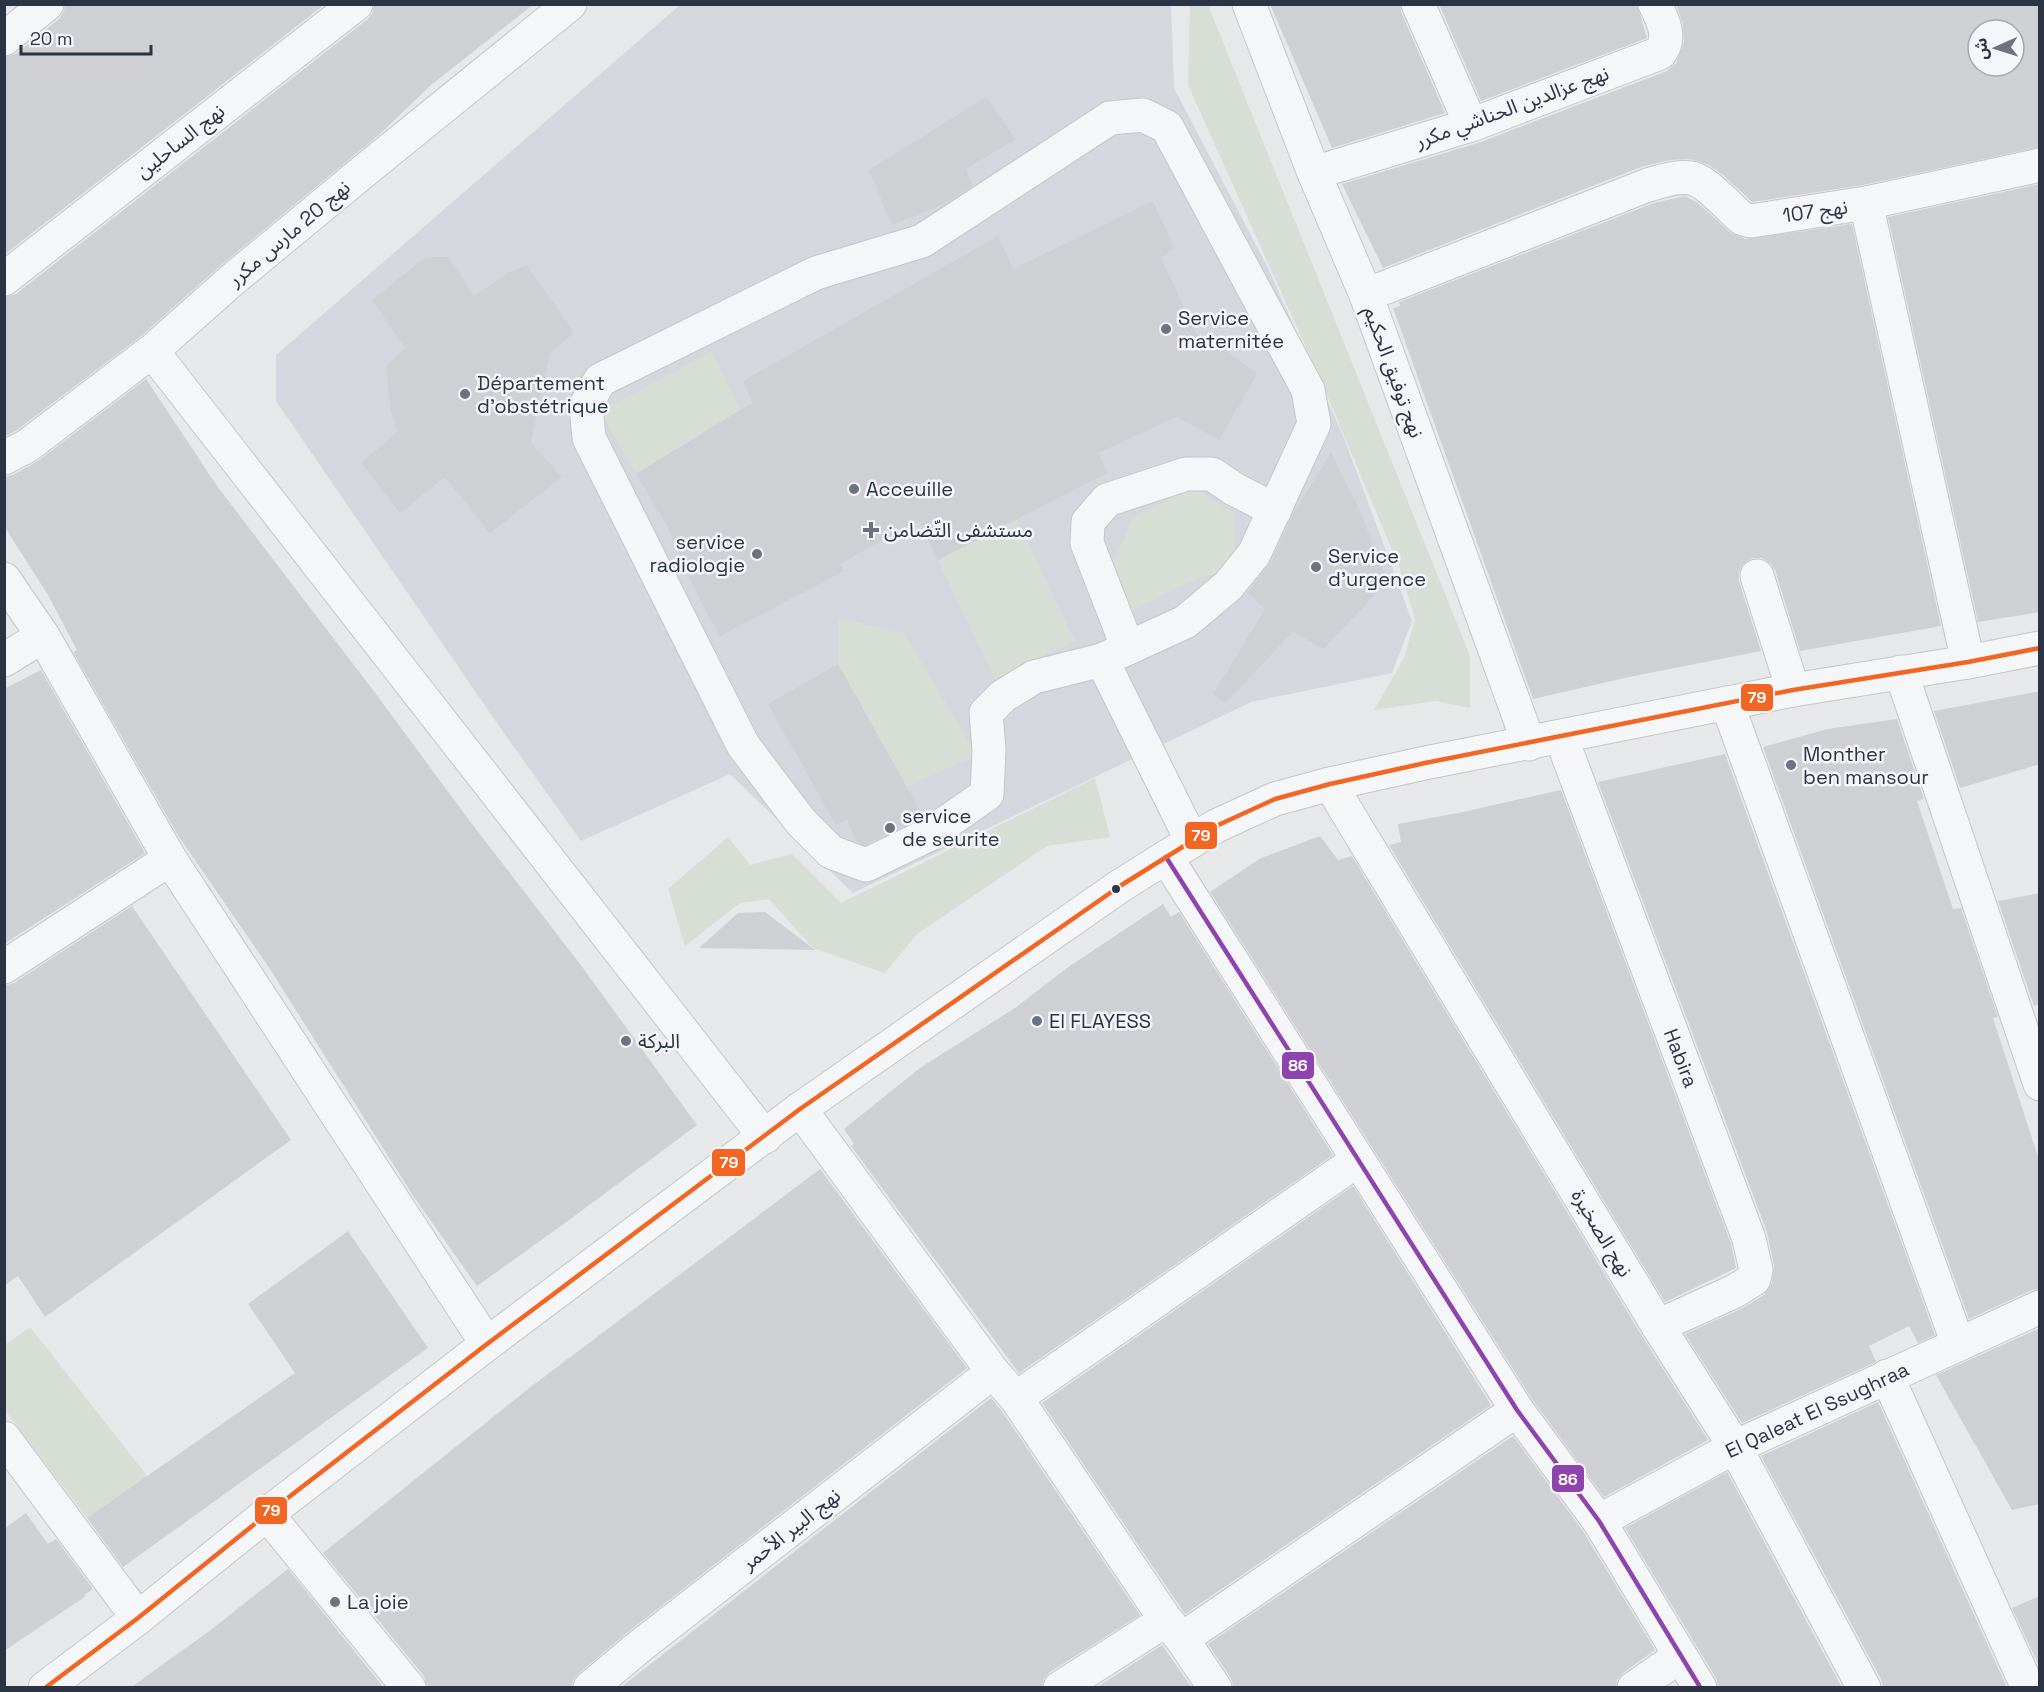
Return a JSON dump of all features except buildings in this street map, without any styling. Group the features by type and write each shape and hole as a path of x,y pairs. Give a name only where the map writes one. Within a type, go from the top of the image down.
{"street":[{"path":"4,39 47,4"},
{"name":"نهج الساحلين","path":"4,279 357,4"},
{"name":"نهج 20 مارس مكرر","path":"4,458 27,446 152,351 232,280 570,4"},
{"name":"نهج توفيق الحكيم","path":"1249,4 1314,173 1366,294 1529,744"},
{"path":"1418,4 1471,125"},
{"name":"نهج عزالدين الحناشي مكرر","path":"1314,173 1471,125 1660,52 1665,46 1665,28 1655,4"},
{"path":"1143,115 1167,127 1308,390 1314,424 1254,554 1228,586 1185,622 1115,654 1034,677 1003,696 986,713 989,750 987,794 930,834 866,865 831,852 801,822 744,745 589,438 585,405 600,380 816,273 922,241 1110,117 1143,115"},
{"path":"1866,203 2040,165"},
{"name":"نهج 107","path":"1366,294 1648,185 1670,179 1682,178 1699,181 1743,219 1751,220 1866,203 1968,662"},
{"path":"152,351 765,1137"},
{"path":"1275,510 1234,489 1212,474 1186,474 1107,500 1088,522 1088,543 1115,654 1179,849 1358,1160 1517,1410 1599,1521 1700,1688"},
{"path":"1757,576 1793,690"},
{"path":"4,579 42,636 170,859 487,1344"},
{"path":"4,660 42,636"},
{"path":"45,1688 138,1618 267,1514 487,1344 800,1109 1120,886 1216,826 1275,799 1330,784 1793,690 2040,648"},
{"path":"1901,672 2040,1084"},
{"path":"1727,703 1958,1344"},
{"name":"Habira","path":"1561,737 1745,1227 1756,1270 1752,1281 1658,1326"},
{"name":"نهج الصخيرة","path":"1330,784 1658,1326 1735,1447 1864,1688"},
{"path":"4,967 170,859"},
{"path":"800,1109 993,1372 1016,1398 1215,1688"},
{"path":"1016,1398 1358,1160"},
{"name":"El Qaleat El Ssughraa","path":"1599,1521 1735,1447 2040,1307"},
{"name":"نهج البير الأحمر","path":"590,1688 640,1646 993,1372"},
{"path":"1887,1376 2028,1688"},
{"path":"1060,1688 1174,1629 1517,1410"},
{"path":"4,1438 138,1618"},
{"path":"267,1514 409,1688"},
{"path":"1635,1688 1680,1656"}],"shaded area":[{"name":"مستشفى التّضامن","path":"680,5 1171,5 1174,88 1267,266 1344,438 1412,621 1392,673 1251,702 853,893 730,774 581,841 492,716 276,401 276,355"},
{"path":"1190,5 1208,5 1470,656 1470,708 1436,701 1374,710 1404,658 1415,619 1400,569 1322,383 1188,85"},
{"path":"712,352 740,410 636,474 600,411"},
{"path":"1193,487 1235,513 1235,566 1176,588 1131,612 1110,570 1133,518"},
{"path":"1017,520 1075,641 996,680 937,559"},
{"path":"838,618 904,633 977,755 906,787 838,664"},
{"path":"1095,778 1110,837 1047,846 917,934 885,973 813,948 769,899 740,903 685,946 668,889 728,837 750,865 792,854 841,903"},
{"path":"30,1327 148,1477 87,1518 5,1410 5,1345"}],"transit line":[{"name":"79","path":"45,1688 138,1618 267,1514 487,1344 800,1109 1120,886 1216,826 1275,799 1425,763 1793,690 2040,648"},
{"name":"86","path":"1166,857 1517,1410 1599,1521 1700,1687"}],"place":[{"name":"Service maternitée","path":"1166,329"},
{"name":"Département d'obstétrique","path":"465,394"},
{"name":"Acceuille","path":"854,489"},
{"name":"مستشفى التّضامن","path":"871,530"},
{"name":"service radiologie","path":"757,554"},
{"name":"Service d'urgence","path":"1316,567"},
{"name":"Monther ben mansour","path":"1791,765"},
{"name":"service de seurite","path":"890,828"},
{"name":"El FLAYESS","path":"1037,1021"},
{"name":"البركة","path":"626,1041"},
{"name":"La joie","path":"335,1602"}]}
